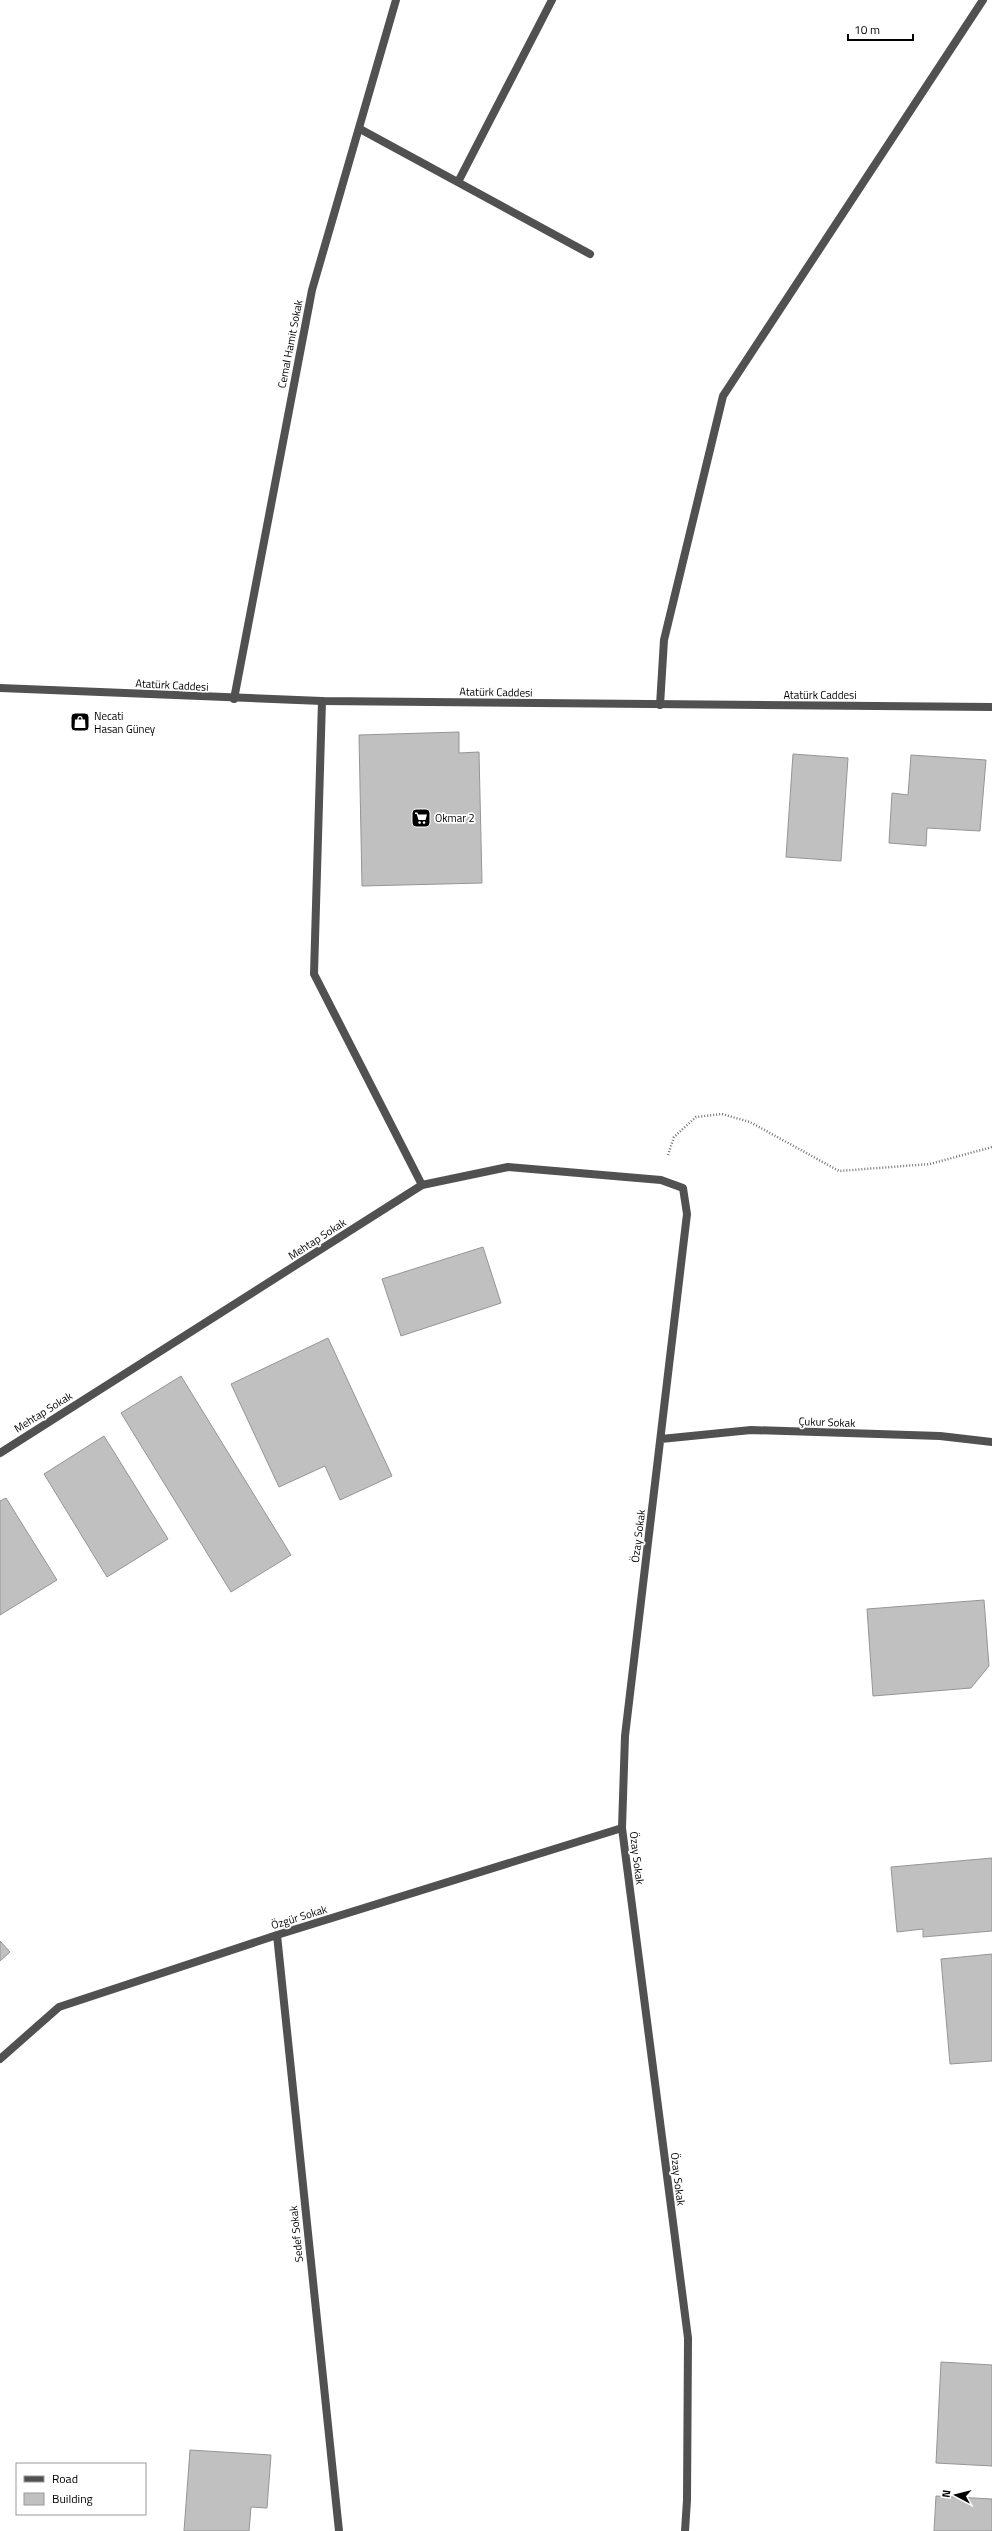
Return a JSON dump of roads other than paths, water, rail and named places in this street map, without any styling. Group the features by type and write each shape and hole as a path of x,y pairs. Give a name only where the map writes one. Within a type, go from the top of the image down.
{"street":[{"name":"Cemal Hamit Sokak","path":"234,699 312,290 360,129 396,0"},
{"path":"458,182 552,0"},
{"path":"660,705 664,640 723,396 983,0"},
{"path":"360,129 590,254"},
{"name":"Atatürk Caddesi","path":"0,688 234,699 322,701 992,707"},
{"path":"322,701 314,974 422,1185"},
{"name":"Mehtap Sokak","path":"0,1453 422,1185 508,1167 661,1180 683,1188"},
{"name":"Özay Sokak","path":"683,1188 687,1214 625,1736 622,1828 688,2338 687,2500 685,2531"},
{"name":"Çukur Sokak","path":"661,1439 751,1430 940,1436 992,1442"},
{"name":"Özgür Sokak","path":"0,2059 59,2007 277,1935 622,1828"},
{"name":"Sedef Sokak","path":"277,1935 339,2531"}],"place":[{"name":"Necati Hasan Güney","path":"80,722"},
{"name":"Okmar 2","path":"421,818"}]}
